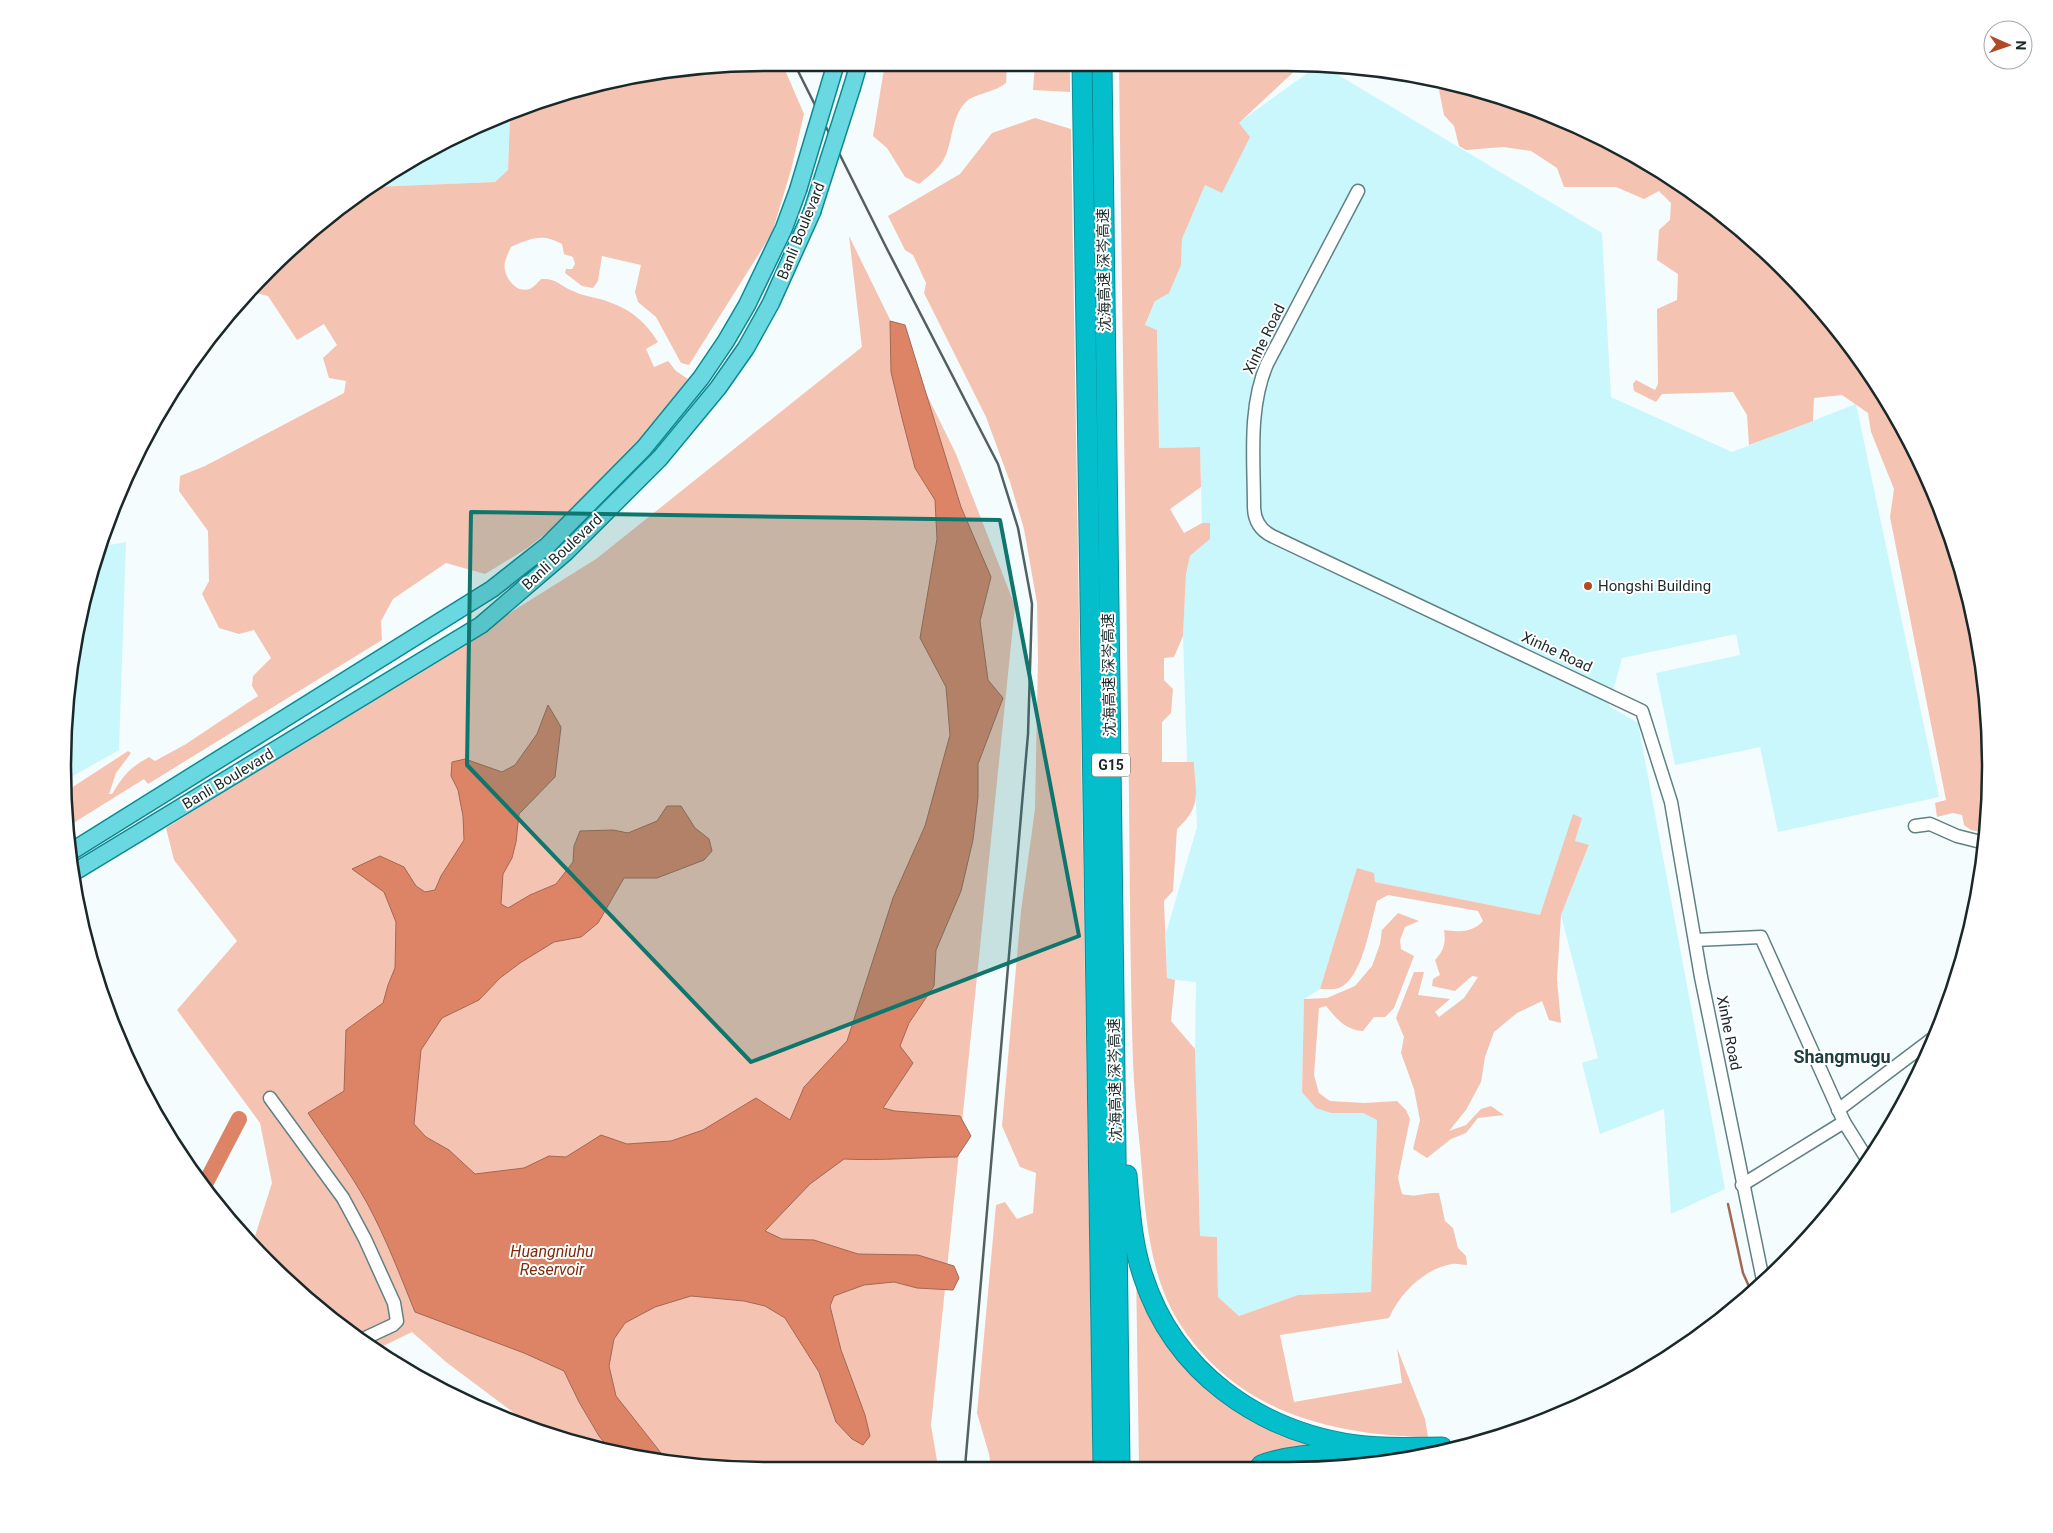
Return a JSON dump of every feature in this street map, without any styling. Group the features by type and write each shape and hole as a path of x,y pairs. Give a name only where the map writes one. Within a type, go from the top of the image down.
{"highway":[{"name":"沈海高速 深岑高速","path":"1082,71 1102,1414 1101,1462"},
{"name":"沈海高速 深岑高速","path":"1102,71 1120,1462"},
{"path":"1113,947 1125,1155 1136,1250 1151,1296 1175,1340 1211,1382 1252,1411 1290,1429 1335,1442 1357,1446 1422,1448"},
{"path":"1272,1462 1313,1453 1416,1449"}],"main road":[{"name":"Banli Boulevard","path":"76,848 492,589 548,545 644,448 701,378 726,341 758,283 784,228 798,190 834,71"},
{"name":"Banli Boulevard","path":"79,869 481,625 565,553 660,458 718,388 746,348 771,303 812,212 857,71"}],"street":[{"name":"Xinhe Road","path":"1358,191 1267,364 1258,386 1254,421 1254,506 1256,519 1262,530 1272,536 1642,711 1671,802 1695,940 1742,1185 1762,1273"},
{"path":"1915,826 1930,824 1957,836 1977,841"},
{"path":"1695,940 1762,937 1838,1110 1865,1153"},
{"path":"1838,1110 1923,1046"},
{"path":"270,1098 343,1198 365,1239 394,1304 397,1321 368,1336"},
{"path":"1742,1185 1844,1122"}],"highlighted area":[{"path":"471,512 1000,520 1079,936 751,1062 467,765"}],"shaded area":[{"path":"785,71 804,114 791,170 772,233 689,365 681,363 656,317 638,302 635,292 641,265 602,256 598,281 593,288 582,286 565,273 566,269 572,269 575,264 573,257 564,254 562,244 548,239 536,238 511,247 506,258 505,267 508,278 519,289 530,289 541,279 551,280 576,292 600,299 634,314 658,342 646,349 654,367 668,361 676,371 688,379 620,464 571,514 526,549 485,574 446,563 393,599 381,621 382,640 148,784 144,779 74,823 72,787 128,751 131,753 116,773 109,794 112,794 124,777 136,765 149,757 155,761 186,744 258,696 252,686 253,676 271,658 254,630 239,634 219,628 202,594 209,581 208,531 179,491 180,476 205,466 344,393 346,381 329,378 323,358 337,345 324,324 297,340 268,296 258,293 308,244 343,215 382,187 495,182 508,170 510,120 587,95 631,85 676,77 721,73"},
{"path":"884,71 1007,71 1006,83 967,101 962,107 958,113 944,159 919,184 905,177 887,148 873,136"},
{"path":"1034,71 1070,71 1070,92 1033,90"},
{"path":"1119,71 1294,71 1239,123 1250,137 1222,193 1205,185 1182,239 1181,265 1169,293 1155,301 1145,325 1157,330 1159,448 1200,447 1201,487 1170,509 1184,533 1202,523 1210,523 1210,539 1190,556 1186,574 1183,636 1174,657 1164,658 1164,680 1173,689 1171,713 1162,722 1162,762 1194,762 1196,790 1196,798 1191,813 1177,829 1173,891 1164,901 1167,978 1175,980 1171,1021 1195,1049 1200,1236 1217,1237 1218,1297 1239,1316 1298,1295 1371,1292 1377,1120 1363,1113 1331,1113 1316,1108 1302,1092 1304,999 1327,998 1355,986 1372,966 1380,944 1382,930 1398,913 1419,921 1405,927 1400,940 1401,949 1414,956 1394,1008 1385,1017 1374,1017 1363,1031 1346,1026 1326,1006 1319,1008 1314,1075 1319,1093 1330,1101 1365,1103 1397,1101 1406,1110 1410,1119 1398,1178 1402,1194 1439,1193 1445,1221 1453,1228 1458,1248 1466,1256 1467,1265 1452,1264 1432,1271 1423,1277 1406,1291 1389,1318 1280,1335 1294,1402 1402,1383 1397,1348 1425,1419 1428,1437 1355,1431 1320,1423 1287,1412 1256,1397 1227,1377 1201,1352 1178,1321 1168,1301 1160,1281 1149,1237 1134,1083"},
{"path":"1309,72 1336,73 1602,233 1611,397 1732,452 1856,404 1939,797 1778,832 1760,747 1675,765 1656,673 1740,655 1736,634 1622,658 1609,706 1638,723 1725,1189 1671,1214 1664,1109 1600,1134 1582,1063 1598,1058 1561,915 1589,846 1575,841 1582,818 1540,915 1375,882 1357,869 1320,989 1304,999 1302,1092 1331,1113 1363,1113 1377,1120 1371,1292 1298,1295 1239,1316 1218,1297 1217,1237 1200,1236 1195,1049 1196,982 1167,979 1166,933 1197,827 1194,762 1187,762 1183,636 1186,574 1190,556 1210,539 1210,523 1202,523 1200,447 1159,448 1157,330 1145,326 1155,301 1181,265 1182,239 1205,185 1222,192 1238,123"},
{"path":"1439,89 1510,108 1553,124 1634,164 1673,188 1745,244 1809,308 1838,343 1865,380 1889,419 1910,459 1929,500 1945,543 1958,587 1976,676 1980,721 1982,766 1978,832 1971,830 1964,825 1962,815 1953,813 1937,817 1935,803 1946,800 1890,517 1894,489 1871,432 1868,413 1842,395 1814,398 1813,421 1749,445 1747,415 1733,392 1662,394 1656,402 1634,391 1633,384 1636,380 1655,390 1658,384 1657,309 1677,300 1678,274 1657,260 1659,230 1670,220 1671,203 1659,191 1644,199 1616,187 1564,187 1557,168 1531,151 1503,147 1466,150 1459,146 1454,126 1444,115"},
{"path":"1035,118 1071,129 1093,1462 990,1462 977,1413 996,1205 1005,1202 1017,1219 1033,1213 1036,1173 1020,1167 1002,1126 1021,911 1035,809 1038,658 1037,603 1024,529 1010,482 986,417 924,293 926,283 913,255 905,250 888,216 960,174 992,133"},
{"path":"510,120 508,171 495,182 382,187 419,164 459,143"},
{"path":"849,236 956,454 1015,606 931,1425 937,1462 766,1462 721,1460 676,1456 587,1438 517,1415 446,1362 412,1332 382,1346 343,1318 308,1289 256,1238 255,1236 272,1183 260,1123 177,1010 237,941 174,860 166,828 596,559 862,347"},
{"path":"126,542 119,750 71,777 73,721 77,676 95,587 107,545"},
{"path":"1573,814 1582,818 1575,841 1589,845 1561,915 1557,979 1561,1023 1549,1020 1542,1001 1517,1013 1494,1032 1485,1057 1481,1082 1466,1110 1449,1131 1466,1125 1481,1109 1491,1106 1504,1115 1478,1118 1466,1133 1451,1139 1427,1158 1413,1149 1420,1120 1414,1089 1401,1053 1404,1037 1396,1018 1414,972 1424,972 1418,995 1450,999 1435,1012 1439,1017 1464,998 1478,977 1472,976 1455,991 1432,986 1433,979 1440,975 1435,960 1444,946 1444,930 1470,930 1483,921 1478,911 1388,895 1377,901 1360,962 1354,973 1339,988 1320,989 1357,868 1374,873 1375,882 1540,915"},
{"path":"1136,1267 1180,1355 1320,1443 1281,1452 1253,1462 1139,1462"}],"water":[{"name":"Huangniuhu Reservoir","path":"890,321 905,325 961,507 991,577 980,621 988,680 1003,698 978,764 978,797 973,840 961,891 936,950 934,986 909,1023 900,1046 913,1063 883,1108 895,1111 960,1116 971,1136 957,1157 844,1159 810,1184 765,1231 782,1239 814,1240 858,1254 918,1255 954,1266 959,1278 953,1290 917,1288 894,1282 864,1285 834,1296 830,1306 841,1350 865,1415 870,1436 863,1445 852,1439 836,1422 819,1372 785,1318 765,1306 744,1301 691,1296 655,1307 625,1323 614,1339 609,1366 616,1396 661,1453 604,1442 579,1402 564,1371 524,1353 415,1312 374,1216 346,1169 308,1113 344,1091 346,1030 383,1003 395,968 396,922 384,892 352,869 380,856 404,867 416,886 425,892 435,890 441,876 464,840 463,816 458,790 451,776 452,762 465,759 502,772 515,765 537,734 548,705 561,727 555,777 519,814 512,858 503,874 501,904 508,908 530,895 556,884 573,862 574,846 580,831 613,830 628,833 657,821 667,806 681,806 695,828 709,839 712,851 704,860 657,878 624,878 598,923 581,937 554,942 500,978 479,1000 442,1018 421,1050 414,1124 426,1137 449,1150 475,1174 524,1168 549,1156 566,1157 601,1135 627,1144 671,1141 703,1130 756,1098 790,1120 804,1087 847,1041 893,898 925,826 950,735 946,687 920,638 937,539 935,500 915,468 891,372"}],"waterway":[{"path":"207,1180 239,1119"},
{"path":"1728,1204 1743,1273 1749,1286"}],"railway":[{"path":"798,71 998,464 1018,528 1032,604 1028,734 965,1462"}],"place":[{"name":"Hongshi Building","path":"1588,586"}],"district":[{"name":"Shangmugu","path":"1842,1057"}]}
